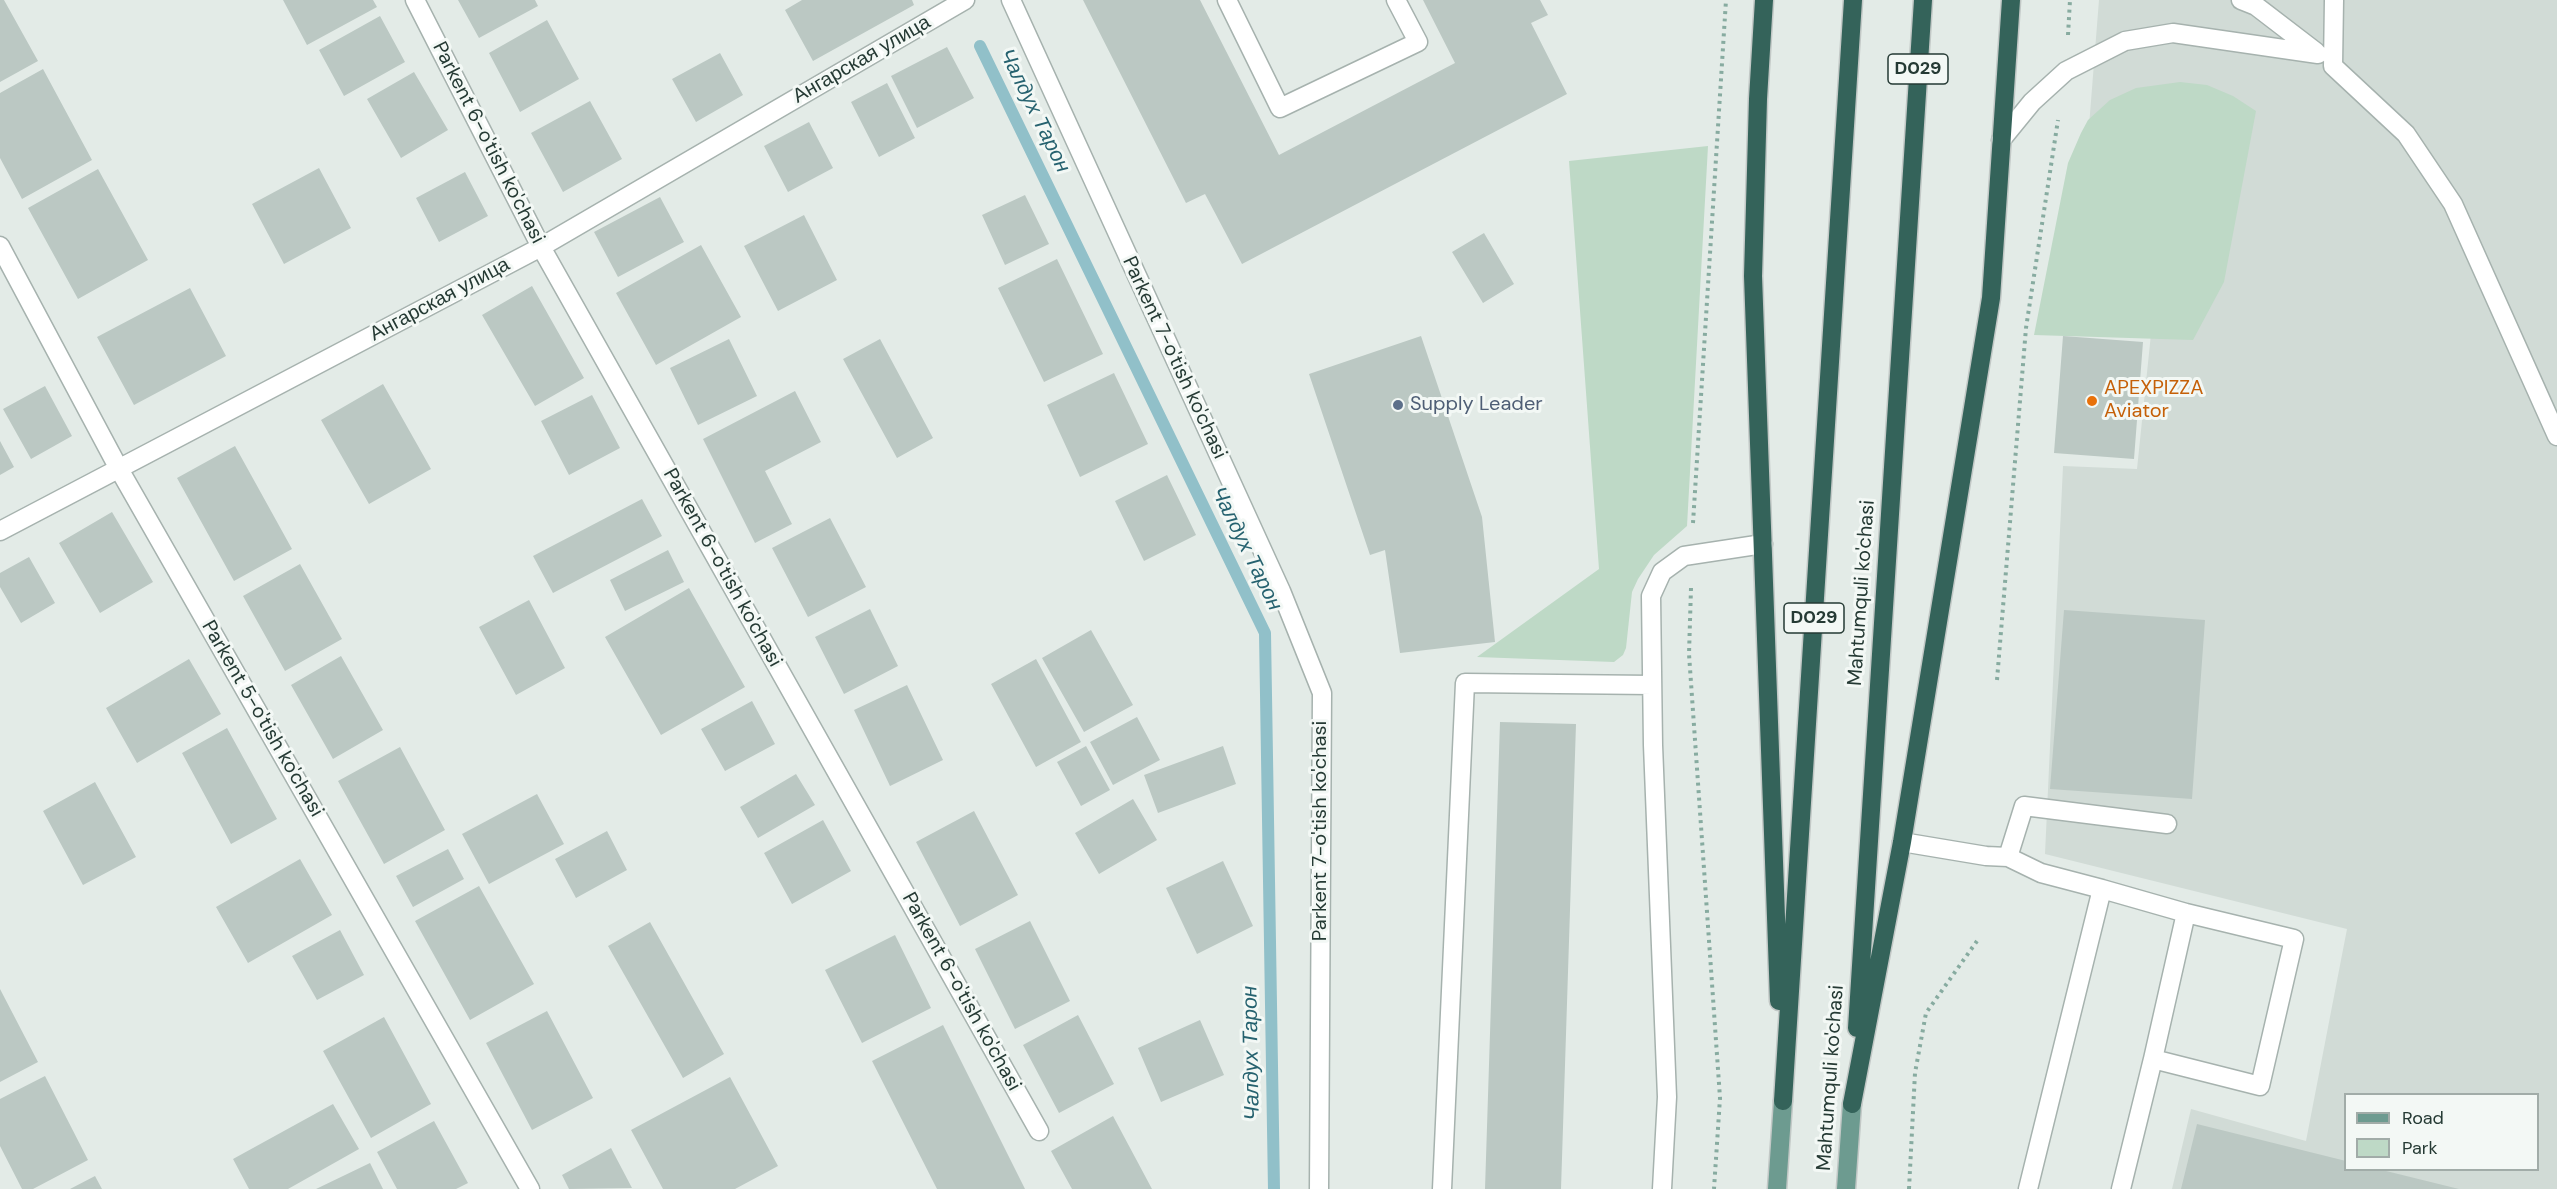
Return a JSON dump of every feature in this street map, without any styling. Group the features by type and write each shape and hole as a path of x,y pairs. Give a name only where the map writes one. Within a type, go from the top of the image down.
{"highway":[{"path":"1764,0 1757,121 1753,276 1783,1101"},
{"name":"D029","path":"1783,1101 1853,0"},
{"name":"Mahtumquli ko'chasi","path":"1852,1104 1923,0"},
{"path":"1852,1104 1902,842 1991,298 2010,0"}],"main road":[{"path":"1777,1189 1783,1101"},
{"name":"Mahtumquli ko'chasi","path":"1846,1189 1852,1104"}],"street":[{"name":"Parkent 6-o'tish ko'chasi","path":"415,0 541,247 1039,1131"},
{"name":"Ангарская улица","path":"0,531 541,247 965,0"},
{"name":"Parkent 7-o'tish ko'chasi","path":"1011,0 1281,591 1322,693 1319,1189"},
{"path":"1227,0 1280,108 1418,42 1396,0"},
{"path":"2241,0 2256,6 2333,66 2406,134 2453,204 2557,436"},
{"path":"2333,66 2334,0"},
{"path":"2001,140 2032,102 2066,71 2125,41 2173,33 2318,54"},
{"name":"Parkent 5-o'tish ko'chasi","path":"0,246 119,470 530,1189"},
{"path":"1662,1189 1667,1097 1652,684 1651,596 1657,579 1668,566 1692,553 1763,544"},
{"path":"1442,1189 1465,683 1652,684"},
{"path":"2008,857 2024,806 2167,824"},
{"path":"1902,842 1986,856 2008,857 2041,873 2186,913 2294,939 2260,1086 2153,1059"},
{"path":"2028,1189 2102,889"},
{"path":"2121,1189 2186,913"}],"path":[{"path":"1714,1189 1720,1098 1689,654 1692,553 1726,0"},
{"path":"1997,680 2026,328 2066,71 2070,0"},
{"path":"1909,1189 1915,1073 1926,1013 1977,941"}],"shaded area":[{"path":"2099,0 2557,0 2557,1189 2172,1189 2191,1109 2306,1141 2347,929 2045,854 2063,466 2137,469 2151,334 2073,328"}],"green space":[{"path":"2180,82 2207,85 2233,96 2256,111 2224,282 2193,340 2034,335 2068,163 2088,120 2110,100 2136,88"},
{"path":"1708,146 1687,526 1654,555 1638,579 1632,592 1626,648 1623,655 1614,662 1477,657 1599,569 1569,161"}],"building":[{"path":"0,0 4,0 38,61 0,82"},
{"path":"283,0 373,0 377,7 307,45"},
{"path":"458,0 535,0 538,6 479,38"},
{"path":"802,0 912,0 914,5 813,61 785,10"},
{"path":"1083,0 1200,0 1279,155 1455,63 1423,0 1540,0 1548,15 1531,23 1567,94 1242,264 1205,194 1186,203"},
{"path":"380,16 405,62 344,96 319,50"},
{"path":"547,20 579,79 520,112 489,53"},
{"path":"947,47 974,98 917,128 891,76"},
{"path":"720,53 743,95 696,122 672,79"},
{"path":"43,69 92,160 22,199 0,158 0,93"},
{"path":"414,72 448,130 401,158 367,99"},
{"path":"887,83 915,138 879,157 851,102"},
{"path":"590,101 622,159 563,192 531,133"},
{"path":"809,122 833,168 788,192 764,146"},
{"path":"319,168 351,228 284,264 252,204"},
{"path":"98,169 148,260 78,299 28,208"},
{"path":"465,172 488,216 439,242 416,198"},
{"path":"1025,195 1049,244 1005,265 982,215"},
{"path":"660,197 684,242 618,277 594,232"},
{"path":"804,215 837,280 778,311 744,246"},
{"path":"1484,233 1514,284 1483,303 1452,252"},
{"path":"701,245 741,317 656,365 616,293"},
{"path":"1057,259 1103,354 1044,382 998,288"},
{"path":"532,286 584,378 535,406 482,315"},
{"path":"190,288 226,356 134,405 97,337"},
{"path":"1421,336 1482,517 1495,642 1400,653 1385,550 1370,555 1309,374"},
{"path":"2063,336 2143,342 2134,459 2054,453"},
{"path":"729,339 757,396 698,425 670,368"},
{"path":"880,339 933,438 897,458 843,359"},
{"path":"1114,373 1148,444 1080,477 1047,405"},
{"path":"383,384 431,469 369,504 321,420"},
{"path":"45,386 72,436 31,459 3,409"},
{"path":"795,391 821,442 765,471 792,524 755,543 703,439"},
{"path":"592,395 620,448 569,475 541,421"},
{"path":"0,441 14,467 0,475"},
{"path":"235,446 292,549 234,581 177,478"},
{"path":"1167,475 1196,535 1144,561 1115,501"},
{"path":"642,499 662,536 553,593 533,556"},
{"path":"112,512 153,582 100,613 59,543"},
{"path":"830,518 866,587 808,617 772,548"},
{"path":"668,550 684,582 625,611 610,580"},
{"path":"29,557 55,603 21,623 0,587 0,573"},
{"path":"300,564 342,639 285,671 243,596"},
{"path":"689,588 745,687 661,735 605,637"},
{"path":"529,600 565,668 516,695 479,627"},
{"path":"870,609 898,666 844,694 815,637"},
{"path":"2064,610 2205,620 2192,799 2050,789"},
{"path":"1091,630 1133,705 1084,732 1042,658"},
{"path":"341,656 383,730 333,759 291,685"},
{"path":"189,659 221,714 137,763 106,708"},
{"path":"1036,659 1081,742 1036,767 991,684"},
{"path":"907,685 943,760 890,786 854,710"},
{"path":"752,701 775,744 725,771 701,729"},
{"path":"1137,717 1160,760 1113,785 1090,742"},
{"path":"1500,722 1576,724 1561,1189 1485,1189"},
{"path":"227,728 277,819 231,844 182,753"},
{"path":"1086,746 1110,790 1081,806 1057,762"},
{"path":"1223,746 1236,784 1158,813 1144,775"},
{"path":"400,747 445,830 384,864 338,781"},
{"path":"796,774 815,805 758,838 740,807"},
{"path":"95,782 136,857 83,885 43,811"},
{"path":"537,794 564,844 489,884 462,834"},
{"path":"1133,799 1157,840 1099,874 1075,833"},
{"path":"974,811 1018,895 960,926 916,842"},
{"path":"823,820 851,871 792,904 764,853"},
{"path":"607,831 627,870 576,898 555,859"},
{"path":"448,849 464,879 413,907 396,876"},
{"path":"300,859 332,915 248,963 216,907"},
{"path":"1223,861 1253,926 1197,954 1166,888"},
{"path":"479,886 534,984 470,1020 415,921"},
{"path":"1030,921 1070,1001 1015,1029 975,949"},
{"path":"650,922 724,1054 683,1078 608,946"},
{"path":"340,930 364,975 317,1000 292,956"},
{"path":"895,935 931,1008 862,1043 825,970"},
{"path":"0,989 38,1062 0,1082"},
{"path":"547,1011 593,1098 532,1130 486,1043"},
{"path":"1078,1015 1114,1084 1059,1113 1023,1045"},
{"path":"384,1017 431,1104 371,1138 323,1051"},
{"path":"1200,1020 1224,1075 1161,1102 1138,1048"},
{"path":"943,1025 1025,1189 937,1189 872,1061"},
{"path":"45,1076 88,1160 33,1189 22,1189 0,1146 0,1099"},
{"path":"730,1077 778,1166 735,1189 663,1189 631,1130"},
{"path":"333,1104 359,1149 288,1189 249,1189 233,1159"},
{"path":"1113,1116 1152,1189 1072,1189 1051,1151"},
{"path":"434,1121 468,1183 456,1189 397,1189 377,1152"},
{"path":"2197,1124 2344,1161 2344,1171 2386,1171 2459,1189 2181,1189"},
{"path":"611,1148 632,1188 569,1189 562,1175"},
{"path":"370,1163 383,1189 316,1189"},
{"path":"95,1176 102,1189 70,1189"}],"waterway":[{"name":"Чалдух Тарон","path":"980,46 1265,633 1274,1189"}],"place":[{"name":"APEXPIZZA Aviator","path":"2092,401"},
{"name":"Supply Leader","path":"1398,405"}]}
